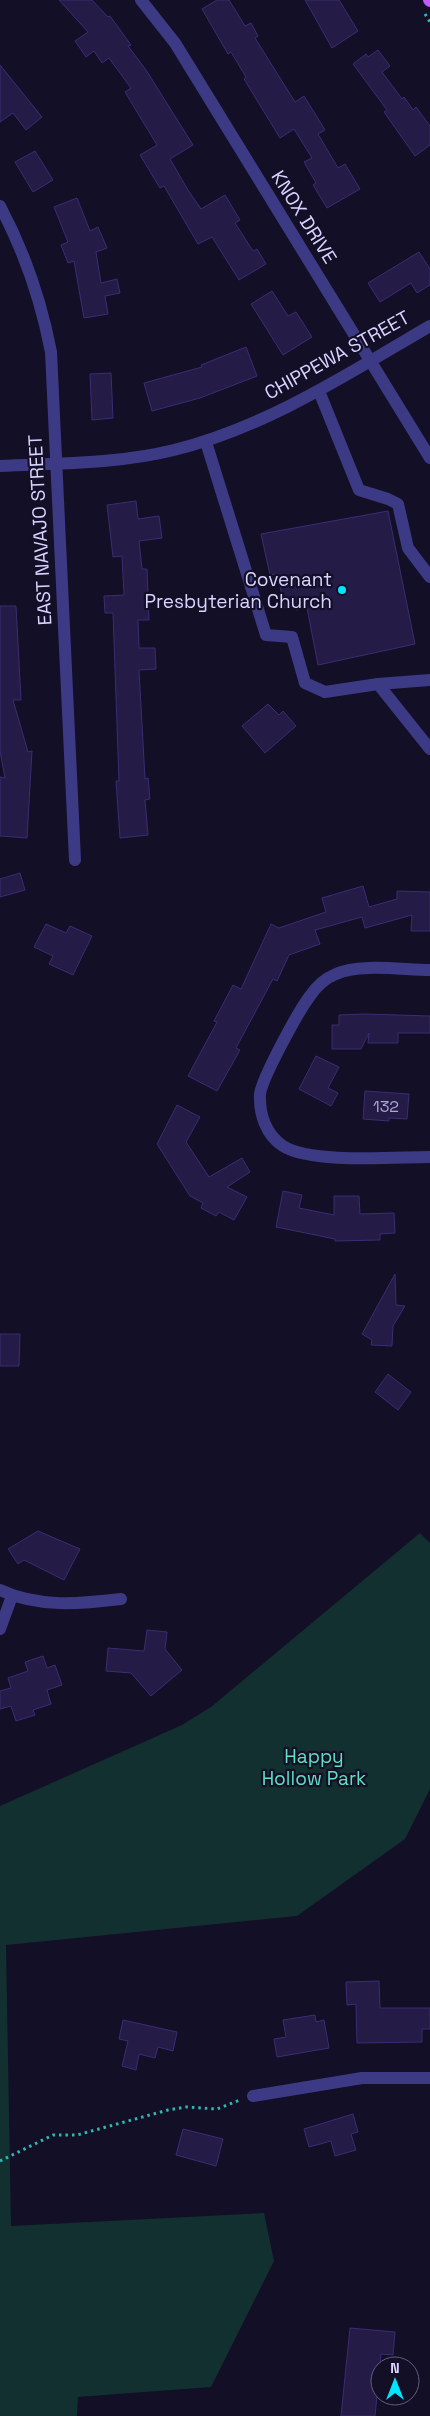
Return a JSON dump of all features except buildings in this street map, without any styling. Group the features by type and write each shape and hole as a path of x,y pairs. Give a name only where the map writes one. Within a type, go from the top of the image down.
{"street":[{"name":"KNOX DRIVE","path":"141,0 175,43 430,458"},
{"name":"EAST NAVAJO STREET","path":"0,206 27,264 42,307 51,352 75,860"},
{"name":"CHIPPEWA STREET","path":"0,466 132,458 206,442 319,391 430,326"},
{"path":"319,391 359,490 398,504 408,548 430,577"},
{"path":"206,442 266,635 292,637 305,683 325,692 378,684 430,680"},
{"path":"378,684 430,749"},
{"path":"430,970 350,969 334,974 321,983 310,996 267,1072 260,1091 260,1108 265,1124 273,1138 284,1147 300,1153 319,1157 430,1157"},
{"path":"0,1590 12,1596 64,1604 121,1599"},
{"path":"0,1629 12,1596"},
{"path":"253,2096 362,2078 430,2078"}],"path":[{"path":"0,2162 53,2135 77,2135 168,2110 186,2107 217,2109 253,2096"}],"green space":[{"name":"Happy Hollow Park","path":"420,1533 430,1543 430,1789 405,1839 297,1916 6,1945 11,2226 264,2213 274,2261 211,2387 78,2397 77,2416 0,2416 0,1806 182,1725 211,1707"}],"place":[{"name":"Covenant Presbyterian Church","path":"342,590"}]}
